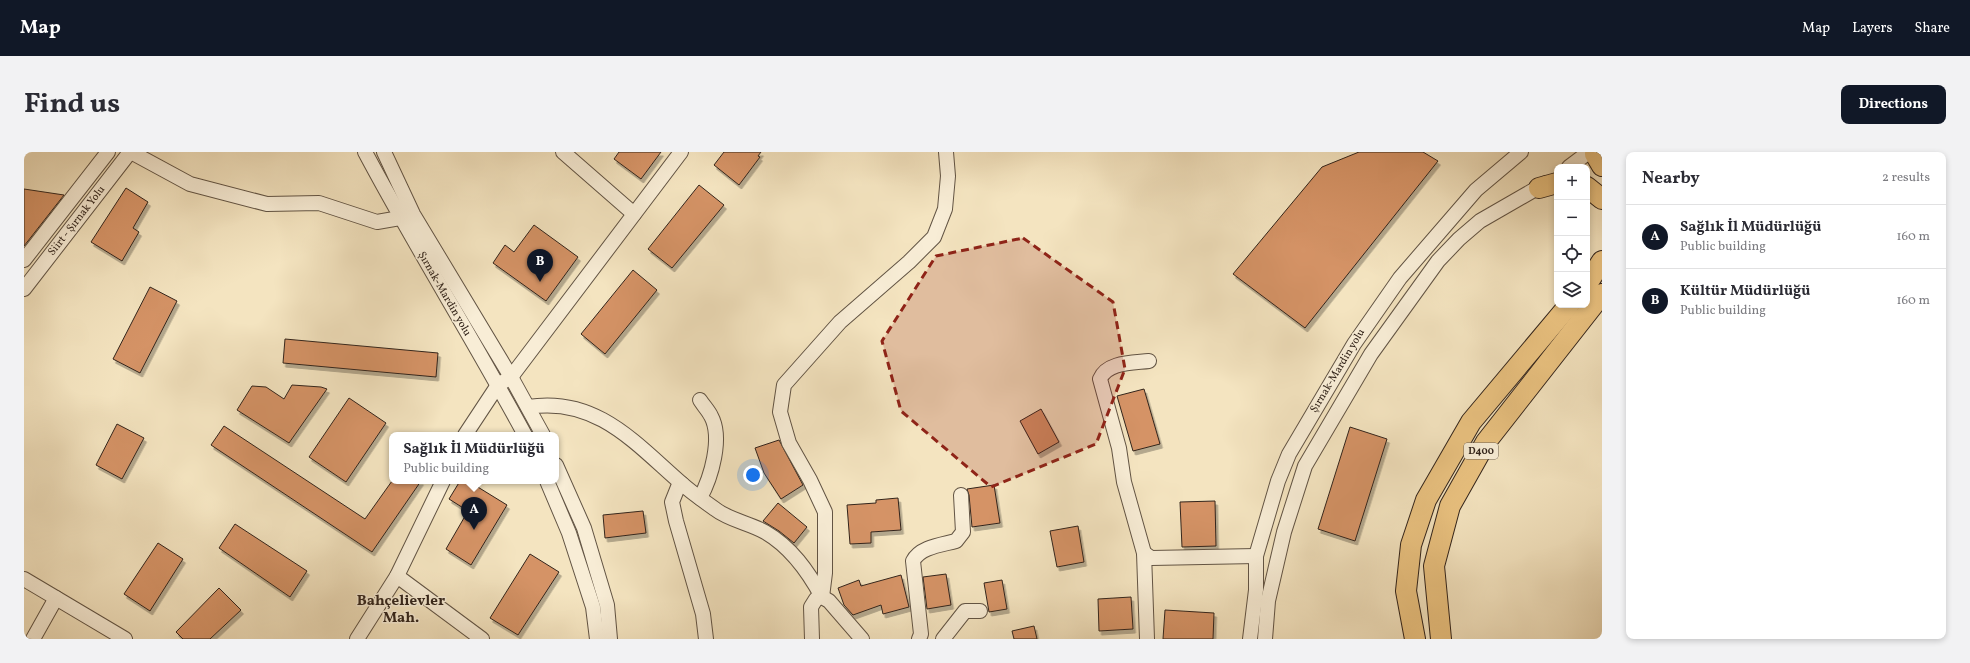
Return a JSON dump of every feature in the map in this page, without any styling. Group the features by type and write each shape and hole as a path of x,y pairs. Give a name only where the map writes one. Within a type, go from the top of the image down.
{"highway":[{"path":"1590,189 1602,199"},
{"path":"1590,279 1602,261"},
{"name":"D400","path":"1441,639 1434,566 1450,506 1486,442 1602,294"},
{"name":"D400","path":"1415,639 1406,592 1411,545 1426,500 1471,422 1566,308"}],"street":[{"name":"Siirt - Şırnak Yolu","path":"24,260 108,152"},
{"name":"Siirt - Şırnak Yolu","path":"24,289 130,152"},
{"path":"130,152 190,184 267,204 319,204 376,222 400,218"},
{"name":"Şırnak-Mardin yolu","path":"365,152 400,218 498,385 523,432"},
{"name":"Şırnak-Mardin yolu","path":"384,152 413,214 511,377 540,432"},
{"path":"563,152 634,214"},
{"path":"467,432 498,385 511,377 681,152"},
{"path":"822,597 825,573 825,512 810,480 789,444 780,412 784,385 840,322 909,262 934,238 946,209 948,176 946,152"},
{"name":"Şırnak-Mardin yolu","path":"1250,639 1256,590 1256,556 1278,481 1289,454 1354,344 1376,310 1400,278 1476,190 1521,152"},
{"path":"1575,164 1595,156"},
{"name":"Şırnak-Mardin yolu","path":"1265,639 1268,601 1284,532 1305,466 1370,354 1417,288 1438,260 1448,250 1480,221 1548,185"},
{"path":"1146,639 1144,553 1124,482 1119,448 1100,379 1103,372 1111,367 1149,361"},
{"path":"700,400 711,416 715,440 714,465 708,484 700,498"},
{"path":"528,407 545,405 574,408 598,417 648,451 682,484 717,511 765,532 785,547 808,572 822,597 829,600 862,639"},
{"path":"559,472 584,528 607,605 610,639"},
{"path":"357,639 397,576 442,484"},
{"path":"548,484 569,533 593,607 597,639"},
{"path":"682,484 678,487 672,502 676,521 703,614 706,639"},
{"path":"919,639 921,634 913,561 916,555 923,551 956,541 960,537 963,532 961,495"},
{"path":"1144,553 1151,558 1256,556"},
{"path":"397,576 482,639"},
{"path":"24,579 125,639"},
{"path":"812,639 811,607 816,599 822,597"},
{"path":"33,639 56,598"},
{"path":"943,639 966,611 980,611"}],"highlighted area":[{"path":"1023,238 1113,302 1125,369 1096,444 991,487 901,411 882,341 936,256"}],"building":[{"path":"619,152 661,152 641,179 614,159"},
{"path":"724,152 761,152 758,156 760,157 739,185 714,165"},
{"path":"1359,152 1423,152 1438,161 1305,328 1233,274 1322,167"},
{"path":"699,185 724,205 672,268 648,249"},
{"path":"126,188 148,202 133,228 139,232 122,261 91,242"},
{"path":"24,189 64,195 24,246"},
{"path":"534,225 578,257 546,301 493,263 505,245 514,252"},
{"path":"633,270 657,290 605,354 581,334"},
{"path":"150,287 177,301 140,373 113,359"},
{"path":"285,339 438,353 436,377 283,363"},
{"path":"292,385 321,387 327,389 289,443 237,410 252,386 266,387 284,399"},
{"path":"1144,389 1160,444 1133,451 1117,396"},
{"path":"349,398 386,423 346,482 309,457"},
{"path":"1041,409 1059,442 1038,454 1020,421"},
{"path":"117,424 144,438 122,479 96,465"},
{"path":"224,426 365,519 390,484 419,484 372,552 211,445"},
{"path":"1350,427 1387,439 1355,541 1318,529"},
{"path":"779,440 803,485 781,499 764,473 755,448"},
{"path":"458,484 473,484 507,505 471,565 446,549 468,511 449,499"},
{"path":"994,485 1000,523 972,527 969,495 967,489"},
{"path":"898,498 901,530 871,532 871,543 850,544 847,505 876,503 876,500"},
{"path":"1215,501 1216,546 1182,547 1180,502"},
{"path":"778,503 807,527 794,543 763,521"},
{"path":"643,511 646,533 605,538 603,515"},
{"path":"235,524 307,571 290,597 219,548"},
{"path":"1078,526 1084,562 1057,567 1050,531"},
{"path":"158,543 183,559 150,611 124,594"},
{"path":"530,554 559,572 518,635 490,618"},
{"path":"946,574 951,605 927,609 923,577"},
{"path":"901,575 909,607 883,614 881,605 853,615 844,605 838,588 859,580 861,586"},
{"path":"1002,580 1007,609 989,612 984,583"},
{"path":"219,588 241,610 210,639 183,639 176,632"},
{"path":"1131,597 1133,629 1099,631 1098,599"},
{"path":"1165,610 1214,613 1213,639 1163,639"},
{"path":"1034,626 1037,639 1014,639 1012,631"}],"place":[{"name":"Kültür Müdürlüğü","path":"540,282"},
{"name":"Sağlık İl Müdürlüğü","path":"474,530"}],"district":[{"name":"Bahçelievler Mah.","path":"401,610"}]}
